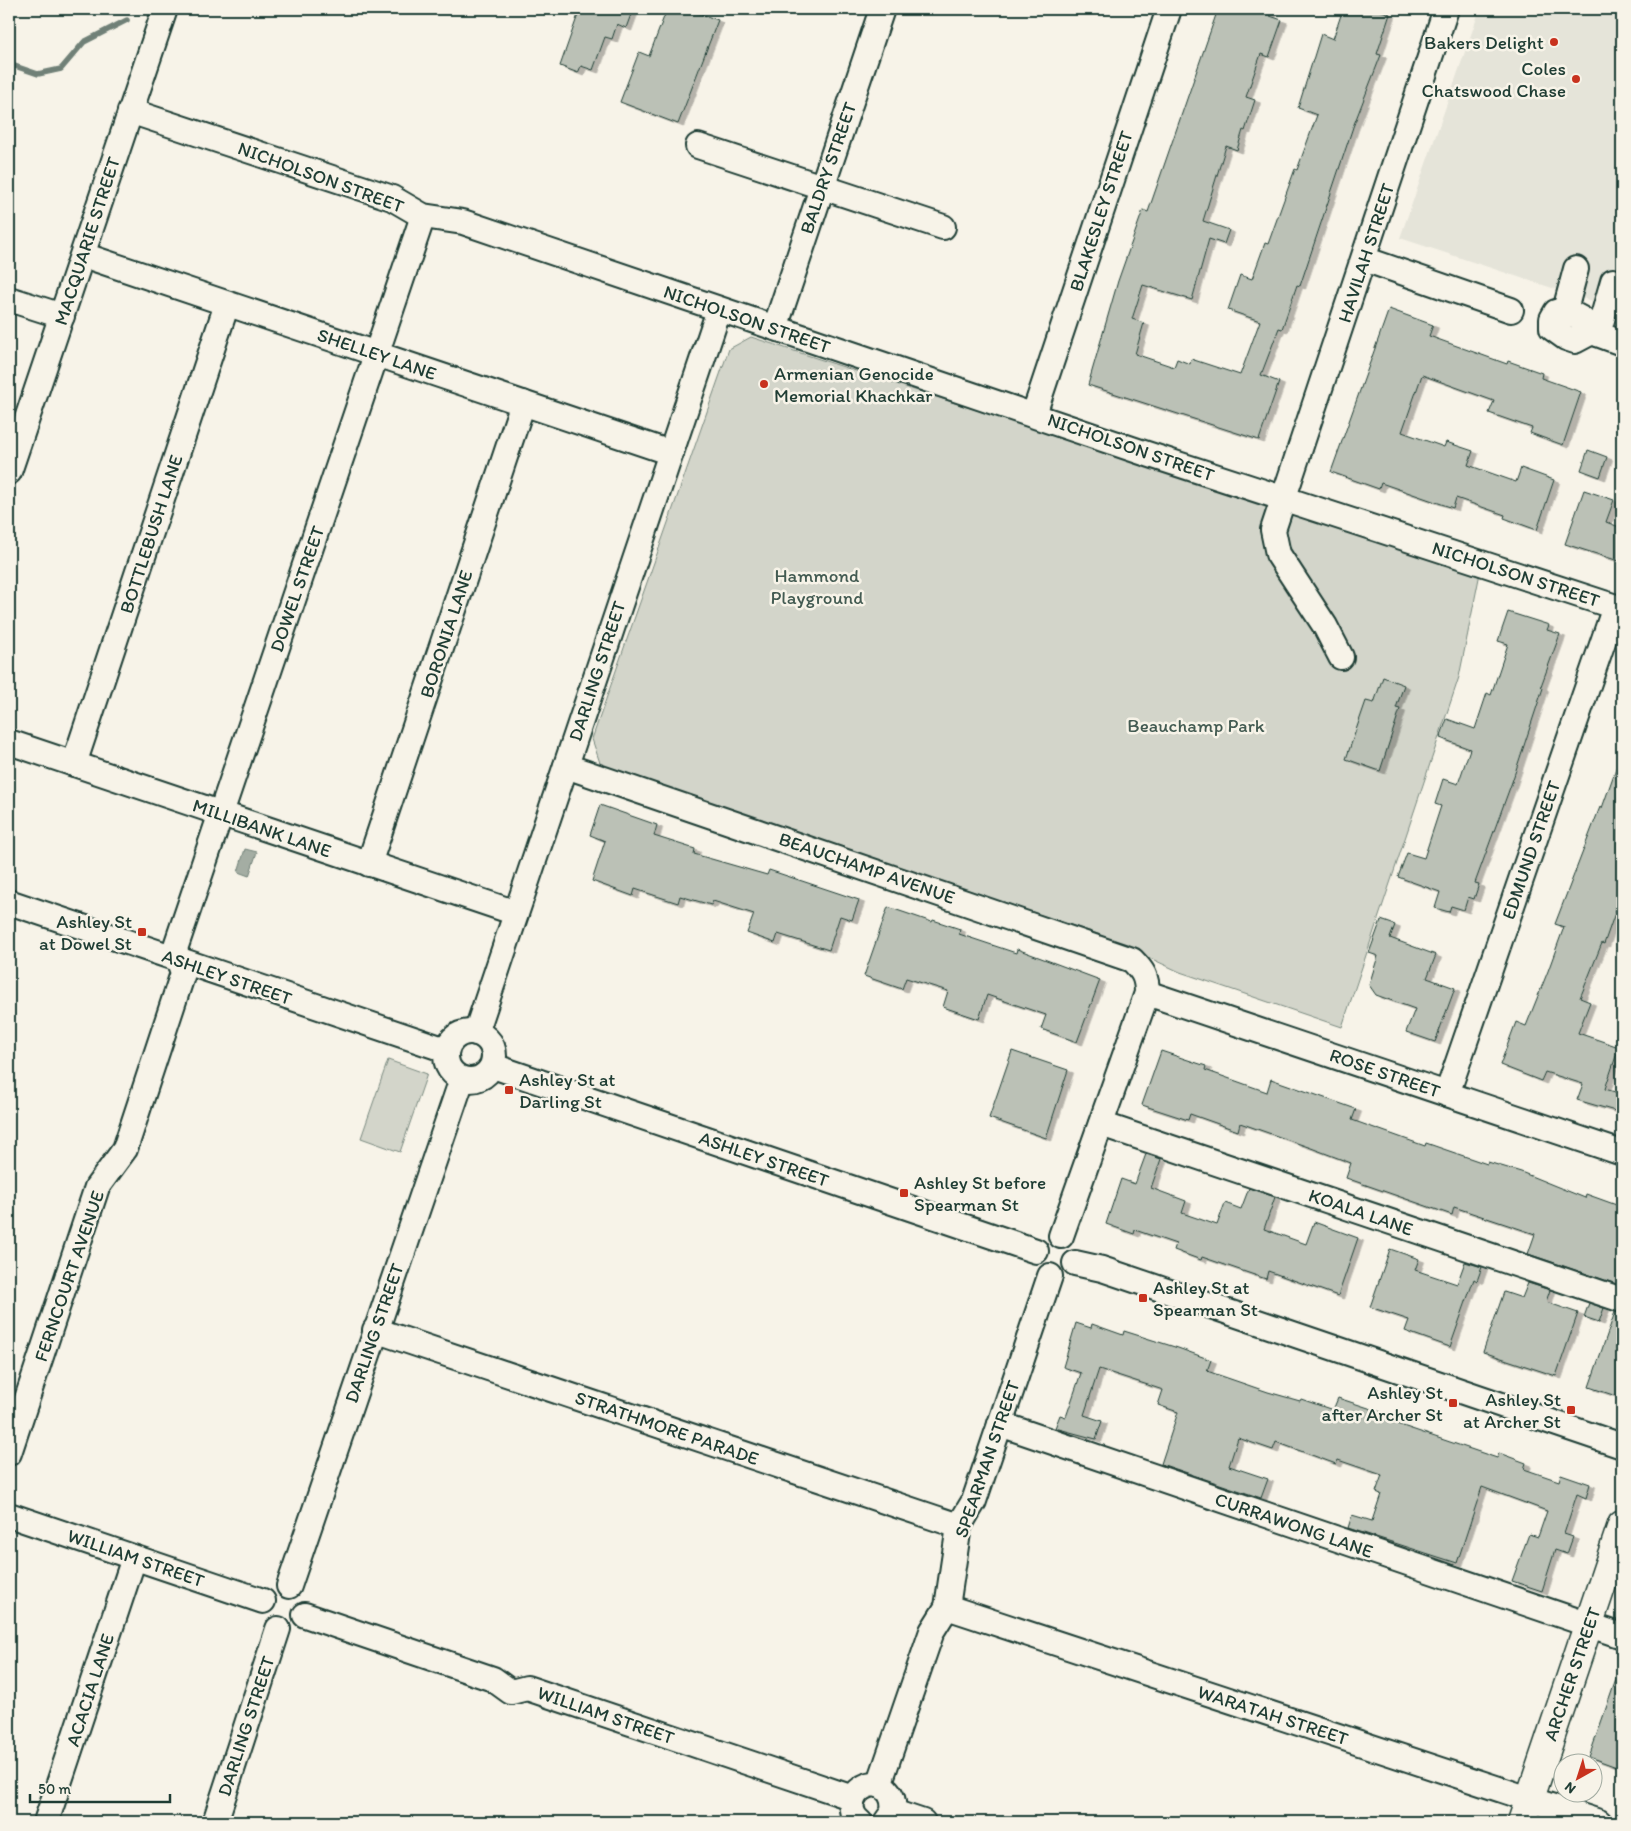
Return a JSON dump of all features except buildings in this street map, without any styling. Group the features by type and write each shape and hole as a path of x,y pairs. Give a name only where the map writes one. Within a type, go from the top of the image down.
{"main road":[{"name":"ARCHER STREET","path":"1526,1811 1622,1525"}],"street":[{"name":"MACQUARIE STREET","path":"9,472 164,9"},
{"name":"BALDRY STREET","path":"775,328 821,186 882,9"},
{"name":"BLAKESLEY STREET","path":"1034,414 1169,9"},
{"name":"HAVILAH STREET","path":"1341,658 1325,626 1278,554 1273,530 1446,9"},
{"name":"NICHOLSON STREET","path":"130,111 392,198 423,216 463,222 1133,449 1285,497 1618,608"},
{"path":"698,146 943,227"},
{"name":"DOWEL STREET","path":"179,961 176,949 423,216"},
{"name":"SHELLEY LANE","path":"82,255 671,453"},
{"path":"1364,258 1511,310"},
{"path":"1576,269 1565,310 1556,312 1552,319 1552,328 1557,333 1575,341 1595,333 1622,342"},
{"path":"1595,333 1612,281"},
{"path":"9,299 62,316"},
{"name":"BOTTLEBUSH LANE","path":"74,764 227,304"},
{"name":"DARLING STREET","path":"476,1032 719,310"},
{"name":"BORONIA LANE","path":"370,864 523,403"},
{"name":"EDMUND STREET","path":"1447,1094 1618,608"},
{"name":"MILLIBANK LANE","path":"9,742 516,913"},
{"name":"BEAUCHAMP AVENUE","path":"566,766 1120,954 1132,960 1142,969 1147,979 1147,992"},
{"name":"ASHLEY STREET","path":"9,902 446,1050"},
{"name":"FERNCOURT AVENUE","path":"9,1453 97,1187 125,1149 183,972 179,961"},
{"path":"1061,1236 1147,992"},
{"name":"ROSE STREET","path":"1147,992 1622,1153"},
{"path":"469,1032 476,1032 488,1040 492,1046 495,1052 493,1066 480,1079 462,1079 455,1076 447,1064 446,1050 455,1037 469,1032"},
{"name":"ASHLEY STREET","path":"493,1066 1036,1252"},
{"name":"DARLING STREET","path":"289,1586 462,1079"},
{"name":"KOALA LANE","path":"1100,1124 1622,1300"},
{"path":"1061,1236 1074,1246 1077,1257 1075,1263 1064,1274 1050,1276 1040,1268 1036,1252 1045,1238 1061,1236"},
{"path":"1075,1263 1102,1269 1622,1446"},
{"name":"SPEARMAN STREET","path":"880,1785 932,1631 947,1606 959,1526 974,1501 1050,1276"},
{"name":"STRATHMORE PARADE","path":"375,1330 959,1526"},
{"name":"CURRAWONG LANE","path":"1000,1424 1588,1626 1622,1636"},
{"name":"WILLIAM STREET","path":"9,1515 263,1601"},
{"name":"ACACIA LANE","path":"46,1822 134,1558"},
{"path":"289,1586 303,1597 305,1615 297,1626 284,1630 278,1629 266,1621 263,1615 263,1601 273,1589 289,1586"},
{"name":"WARATAH STREET","path":"947,1606 1526,1811 1599,1822"},
{"name":"WILLIAM STREET","path":"305,1615 493,1679 511,1692 527,1688 853,1798"},
{"name":"DARLING STREET","path":"215,1822 278,1629"},
{"path":"860,1822 854,1815 853,1798 863,1786 880,1785 892,1796 889,1817 923,1822"}],"shaded area":[{"path":"1480,9 1622,9 1622,311 1400,238"},
{"path":"245,849 257,852 249,876 238,872"}],"green space":[{"name":"Beauchamp Park","path":"751,337 1480,573 1459,677 1342,1027 1180,972 1098,934 602,769 592,739 729,349"},
{"path":"388,1060 427,1074 400,1152 361,1138"}],"waterway":[{"path":"9,64 38,74 61,69 84,42 127,20"}],"place":[{"name":"Bakers Delight","path":"1554,42"},
{"name":"Coles Chatswood Chase","path":"1576,79"},
{"name":"Armenian Genocide Memorial Khachkar","path":"764,384"},
{"name":"Ashley St at Dowel St","path":"142,932"},
{"name":"Ashley St at Darling St","path":"509,1090"},
{"name":"Ashley St before Spearman St","path":"904,1193"},
{"name":"Ashley St at Spearman St","path":"1143,1298"},
{"name":"Ashley St after Archer St","path":"1453,1403"},
{"name":"Ashley St at Archer St","path":"1571,1410"}],"park label":[{"name":"Hammond Playground","path":"817,586"}]}
